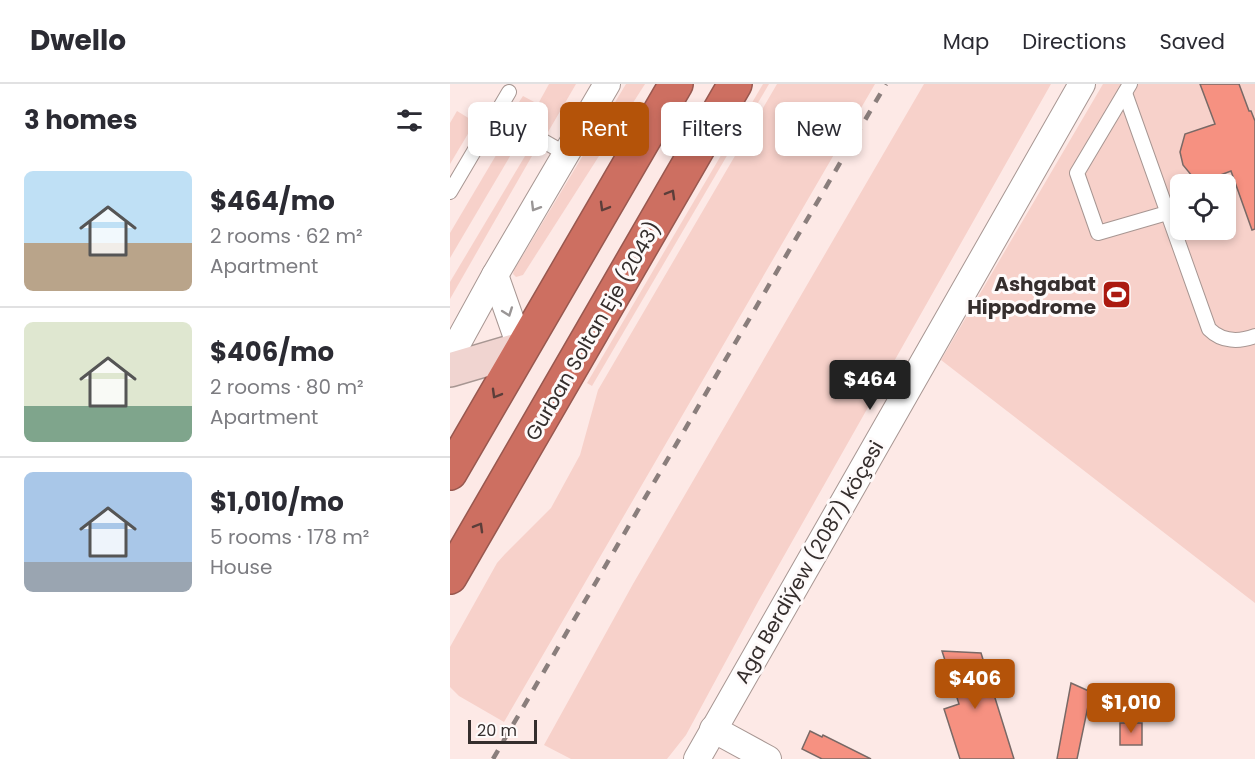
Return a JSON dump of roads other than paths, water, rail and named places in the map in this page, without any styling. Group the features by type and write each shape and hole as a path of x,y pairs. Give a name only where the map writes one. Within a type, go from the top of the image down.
{"highway":[{"path":"450,473 676,84"},
{"name":"Gurban Soltan Eje (2043)","path":"450,577 735,84"}],"main road":[{"path":"450,370 521,349"}],"street":[{"path":"596,102 607,84"},
{"name":"Aga Berdiýew (2087) köçesi","path":"697,759 1082,84"},
{"path":"450,357 565,156"},
{"path":"495,275 521,349"},
{"path":"713,729 768,759"}],"lane":[{"path":"1127,88 1077,173 1098,233 1167,213"},
{"path":"1127,88 1167,213 1209,329 1214,334 1227,339 1245,339 1255,336"},
{"path":"503,102 509,92"},
{"path":"450,192 471,156"}],"railway":[{"path":"493,759 886,84"}],"place":[{"name":"Ashgabat Hippodrome","path":"1117,295"}]}
